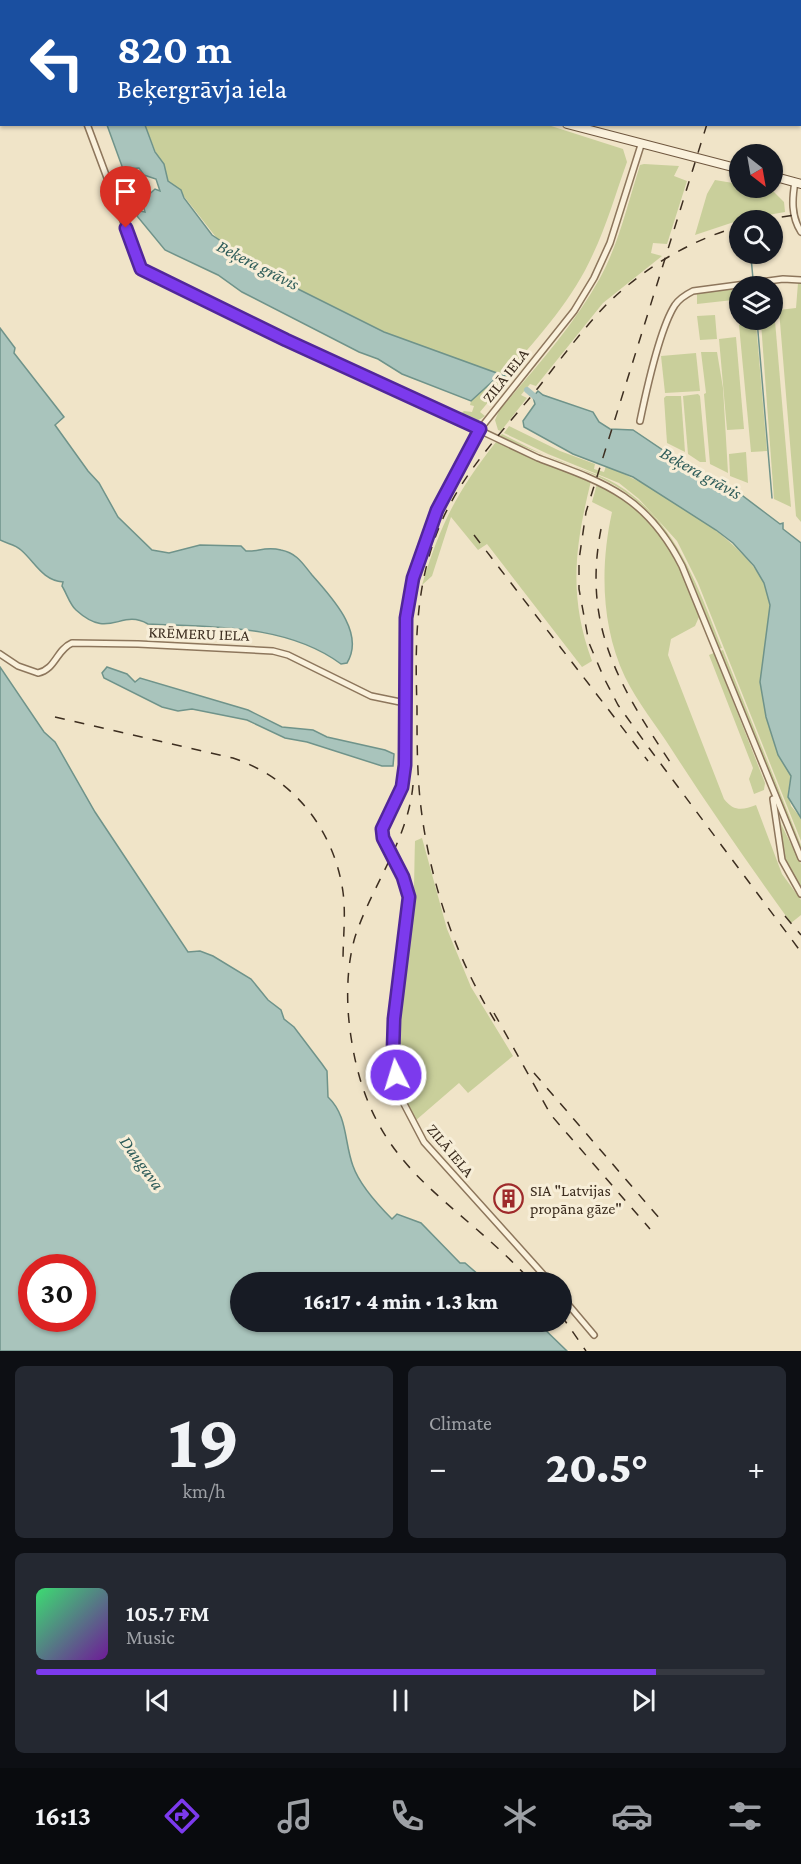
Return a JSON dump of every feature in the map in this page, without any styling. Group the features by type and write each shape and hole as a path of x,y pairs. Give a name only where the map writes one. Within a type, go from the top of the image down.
{"main road":[{"path":"574,126 729,166"},
{"path":"783,179 798,183"}],"street":[{"path":"88,126 141,269 538,458 614,489 632,501 682,566 772,792 801,858"},
{"name":"ZILĀ IELA","path":"541,1272 424,1142 408,1115 398,1082 393,1051 394,1019 409,897 403,877 383,838 382,829 402,787 405,765 406,618 418,561 444,497 480,429 574,311 591,284 610,243 641,145"},
{"path":"798,183 792,205 796,223 801,232"},
{"path":"640,421 659,349 674,307 682,296 693,291 783,279 801,280"},
{"name":"KRĒMERU IELA","path":"0,654 18,666 38,674 53,666 62,650 72,643 252,648 288,655 372,696 405,703"},
{"path":"772,792 782,860 801,894"},
{"path":"572,1309 594,1335"}],"green space":[{"path":"145,126 551,126 623,149 627,162 598,243 576,286 556,316 509,371 512,373 480,412 485,416 476,421 460,418 460,414 464,411 472,412 474,406 470,405 471,401 494,380 501,381 504,377 384,332 278,279 219,241 179,190 168,183"},
{"path":"640,165 679,166 674,176 687,181 667,244 653,243 651,253 662,256 603,303 536,386 530,384 521,395 527,398 501,431 498,430 495,420 499,411 565,331 600,278 618,237"},
{"path":"715,180 729,182 729,198 780,198 784,202 785,212 783,210 729,210 729,224 695,235 707,194"},
{"path":"798,283 801,283 801,522 796,516 781,330 783,330 783,310 796,308"},
{"path":"729,288 729,300 697,304 697,292"},
{"path":"715,315 717,339 700,340 697,316"},
{"path":"739,330 757,330 767,451 751,452"},
{"path":"762,330 776,330 791,507 774,499"},
{"path":"736,337 744,429 727,430 719,339"},
{"path":"701,352 717,352 723,388 728,473 710,464"},
{"path":"696,353 700,391 665,393 661,356"},
{"path":"698,394 706,462 700,462 688,454 683,396"},
{"path":"681,396 685,452 667,443 664,398"},
{"path":"509,426 560,451 595,464 594,469 604,472 606,466 651,488 705,522 751,563 765,585 770,606 767,646 760,682 762,695 775,742 791,776 788,794 791,806 801,818 801,841 698,583 677,541 639,499 619,483 504,433"},
{"path":"502,434 545,455 500,436"},
{"path":"496,442 591,481 581,527 576,571 579,615 592,661 582,667 487,544 478,550 451,517 432,576 422,585 451,509"},
{"path":"746,452 748,483 730,476 729,454"},
{"path":"575,467 616,484 637,499 654,516 683,557 722,648 719,649 691,580 668,536 635,499 614,485"},
{"path":"597,484 625,500 650,523 672,552 689,585 699,617 695,626 671,639 668,655 724,799 731,806 739,809 756,805 782,874 801,900 801,915 791,923 701,794 641,705 625,677 611,637 605,596 606,553 612,512 592,502"},
{"path":"723,650 801,845 801,852 720,651"},
{"path":"714,653 765,783 764,790 754,794 749,779 753,768 709,655"},
{"path":"778,818 801,864 801,889 785,861"},
{"path":"422,838 447,929 471,987 513,1056 468,1093 459,1083 415,1121 405,1097 399,1073 397,1048 400,998 414,892 415,841"}],"water":[{"path":"107,126 145,126 155,152 164,164 168,181 181,190 184,198 212,235 278,279 384,332 505,376 503,379 494,380 471,401 402,374 378,359 359,352 242,292 218,275 165,250 137,216 140,211 145,212 142,201 155,189 160,191 156,179 144,175 139,168 123,169"},
{"path":"0,328 15,348 14,353 64,417 55,425 99,483 118,517 152,550 169,553 200,545 241,546 246,551 281,550 295,556 328,593 349,627 352,651 347,663 341,664 297,641 248,630 148,624 130,619 106,624 98,623 88,619 74,608 62,586 63,582 44,574 19,548 0,540"},
{"path":"538,391 543,395 593,412 599,422 610,429 633,430 697,473 713,482 727,484 780,524 783,523 783,529 801,543 801,818 788,797 791,776 778,755 766,717 760,682 770,605 764,583 754,566 733,543 716,530 633,477 573,454 524,427 523,421 535,404 533,397"},
{"name":"Daugava","path":"0,667 44,732 55,742 95,812 188,952 200,951 213,956 251,979 268,1000 281,1010 284,1019 294,1027 327,1071 328,1097 339,1112 356,1173 370,1195 392,1219 397,1214 421,1223 460,1263 465,1263 475,1272 230,1272 230,1332 547,1332 567,1351 0,1351"},
{"path":"107,667 127,674 135,682 140,678 248,710 282,727 313,730 327,737 385,750 394,754 393,766 382,766 307,742 285,738 247,720 192,709 178,711 162,707 104,678 102,673"}],"waterway":[{"path":"752,264 753,276"},
{"path":"758,330 772,498"},
{"name":"Beķera grāvis","path":"527,390 540,401"}],"railway":[{"path":"706,126 586,512 579,560 579,589 589,643 618,705 801,952"},
{"path":"783,217 801,214"},
{"path":"495,1021 467,969 445,914 429,857 420,799 416,684 418,615 432,547 449,506 471,470 607,304 652,267 703,239 729,229"},
{"path":"601,529 596,564 601,626 622,682 636,709 672,765"},
{"path":"474,535 648,761"},
{"path":"55,717 233,758 255,767 292,793 320,827 338,869 344,901 343,961"},
{"path":"413,785 404,825 362,918 350,961 349,1025 361,1083 376,1120 396,1151 419,1177 522,1272"},
{"path":"785,916 801,935"},
{"path":"494,1013 551,1115 650,1229"},
{"path":"534,1073 660,1219"},
{"path":"572,1331 586,1351"}],"place":[{"name":"SIA \"Latvijas propāna gāze\"","path":"509,1199"}],"route":[{"path":"126,228 141,269 286,340 480,429 437,510 425,539 413,578 406,618 405,765 402,787 382,829 383,838 408,888 410,906 394,1019 393,1051 396,1075"}]}
